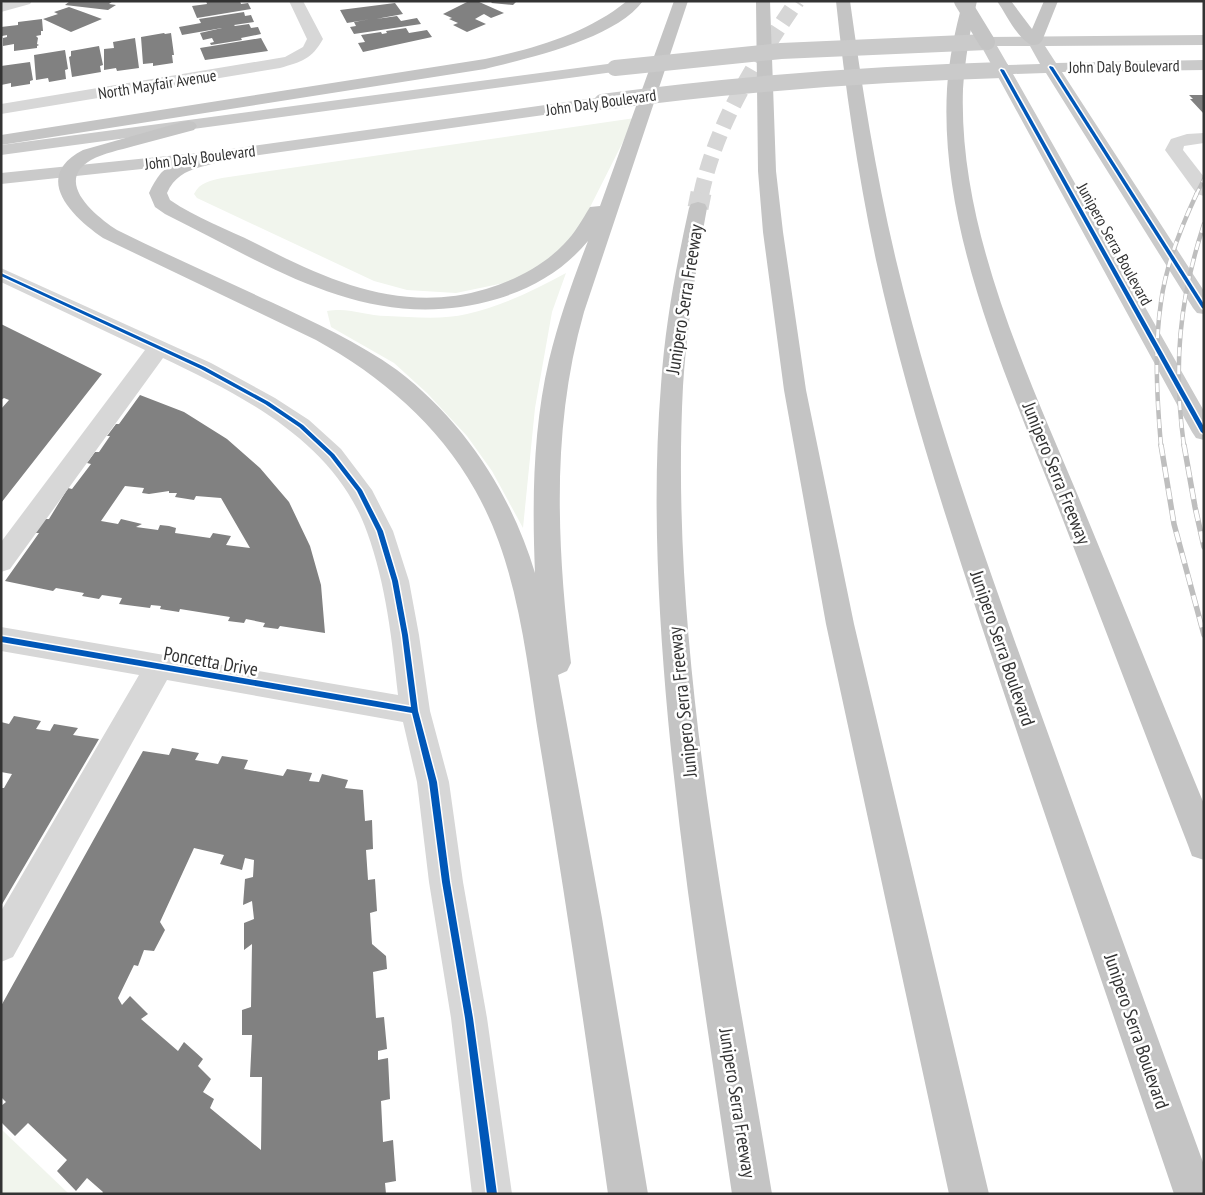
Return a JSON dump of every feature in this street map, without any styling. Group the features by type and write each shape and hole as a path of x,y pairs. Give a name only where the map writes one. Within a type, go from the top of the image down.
{"highway":[{"path":"1,140 505,59 550,46 590,31 636,1"},
{"path":"588,928 550,601 547,467 556,384 570,321 681,1"},
{"path":"764,1 767,171 772,232 794,390 840,624 969,1194"},
{"name":"Junipero Serra Boulevard","path":"843,1 861,134 873,201 888,268 934,437 970,552 1194,1194"},
{"path":"962,1 987,42"},
{"name":"Junipero Serra Freeway","path":"970,1 961,39 955,89 956,126 964,188 975,242 996,314 1028,400 1204,845"},
{"path":"1004,1 1020,26 1034,41 1051,1"},
{"path":"217,156 190,164 168,177 163,182 158,193 162,203 290,269 334,289 388,302 409,304 448,303 484,296 518,285 548,269 572,249 596,214 640,117"},
{"path":"188,126 94,152 80,159 69,172 68,184 71,197 81,212 98,226 151,255 313,330 386,374 417,400 445,429 470,460 499,512 514,548 524,580 536,639 588,928 628,1194"},
{"name":"Junipero Serra Freeway","path":"698,208 682,290 672,371 668,468 672,587 684,730 695,818 752,1194"}],"main road":[{"name":"John Daly Boulevard","path":"1,150 615,68 781,51 987,42 1204,40"},
{"name":"Junipero Serra Boulevard","path":"1034,41 1202,303"},
{"name":"Junipero Serra Boulevard","path":"987,42 1204,432"},
{"name":"John Daly Boulevard","path":"1,179 217,156 602,102 786,81 1051,67 1204,66"}],"street":[{"path":"1,8 25,1"},
{"name":"North Mayfair Avenue","path":"1,109 280,64 310,50 314,39 302,3"},
{"path":"1204,138 1182,140 1177,143 1174,150 1204,190"},
{"path":"1,274 236,385 301,426 332,455 359,490 380,531 395,581 405,635 415,712 433,782 446,882 469,1018 492,1194"},
{"path":"1,562 159,347"},
{"name":"Poncetta Drive","path":"1,639 415,712"},
{"path":"1,945 159,667"}],"shaded area":[{"path":"635,118 575,237 557,256 519,280 456,293 407,290 374,281 197,198 194,194 202,184 222,178"},
{"path":"566,273 552,312 535,408 523,528 492,471 467,436 427,393 394,363 331,327 327,311 343,310 379,316 438,318 458,316 506,302"},
{"path":"1,1129 69,1194 1,1194"}],"building":[{"path":"70,1 113,1 109,4 116,5 108,10 65,5"},
{"path":"206,1 240,1 241,4 248,3 251,9 197,18 192,6 207,4"},
{"path":"469,1 477,1 504,13 491,18 484,14 482,15 475,19 486,24 467,32 453,25 458,23 443,14"},
{"path":"493,1 517,1 513,5 491,3"},
{"path":"395,3 403,14 376,19 397,16 401,21 417,18 421,24 354,34 350,27 356,26 354,22 371,19 347,23 340,10"},
{"path":"69,7 102,19 71,32 43,19 58,14 54,12"},
{"path":"244,12 245,16 251,15 254,22 234,25 249,24 251,28 258,27 261,34 241,38 242,40 211,45 210,43 214,42 212,38 203,40 200,33 222,28 182,35 179,27 201,23 199,19"},
{"path":"42,19 43,31 41,31 41,35 36,36 38,38 37,44 39,45 37,48 14,51 14,44 3,46 3,38 7,37 7,35 2,36 1,27 18,25 18,22"},
{"path":"406,28 409,33 427,30 432,37 363,52 358,43 365,42 361,35 381,32 382,34 387,33 386,31"},
{"path":"171,33 174,55 172,55 173,63 153,66 153,63 143,64 141,37"},
{"path":"135,38 139,68 117,71 116,68 104,70 104,49 114,48 113,42"},
{"path":"261,38 268,51 205,60 200,48"},
{"path":"99,46 103,65 100,66 101,72 72,77 69,57 71,56 71,51"},
{"path":"65,50 68,69 65,70 66,79 49,82 48,78 36,80 34,55"},
{"path":"30,62 33,80 30,81 30,84 11,87 11,83 1,85 1,66"},
{"path":"1189,95 1204,95 1204,114 1190,99 1193,99"},
{"path":"1,324 102,374 1,503 1,409 9,400 4,398 1,400"},
{"path":"140,395 184,412 227,439 260,468 289,502 310,546 321,585 325,633 280,626 278,629 263,627 265,623 246,619 244,623 228,621 230,617 180,609 179,612 160,609 161,606 151,605 150,608 119,604 122,598 102,595 99,599 82,596 84,593 56,588 53,591 5,581 39,533 35,533 45,519 49,519 68,488 72,489 91,464 87,463 95,452 99,452 116,424 119,424","holes":["125,486 144,488 142,493 149,494 169,491 169,493 177,493 175,497 194,500 196,496 221,498 250,548 226,545 231,536 213,533 210,538 175,533 176,528 169,526 160,525 158,530 136,527 142,524 121,519 118,524 101,521"]},
{"path":"14,716 41,721 36,729 50,731 54,724 78,728 73,735 99,739 1,906 1,788 4,788 12,774 1,772 1,722 9,724"},
{"path":"172,748 199,753 195,760 218,764 222,756 248,760 244,769 283,776 287,769 312,773 309,781 319,782 322,774 348,780 345,788 363,790 365,821 372,820 373,849 366,850 368,880 375,879 377,911 370,913 372,944 386,956 387,969 373,972 376,1018 384,1017 387,1049 378,1051 378,1060 388,1058 390,1099 381,1101 383,1142 393,1140 396,1181 385,1183 386,1194 102,1194 103,1192 87,1178 76,1191 57,1171 67,1160 28,1123 15,1136 1,1122 1,1106 6,1102 1,1097 1,1006 143,751 169,755","holes":["194,848 224,855 220,864 242,870 245,858 254,860 253,877 245,879 243,905 252,901 254,919 244,923 244,950 252,944 251,1007 242,1010 242,1035 252,1035 250,1077 262,1077 261,1150 210,1108 214,1099 203,1092 211,1079 198,1066 203,1059 184,1042 178,1051 141,1019 148,1014 130,996 122,1005 118,998 134,965 138,966 144,950 154,951 165,930 160,922"]}],"tunnel":[{"path":"701,195 708,168 727,118 767,46 797,1"},
{"path":"698,208 701,193"}],"railway":[{"path":"1197,193 1204,179"},
{"path":"1161,446 1157,392 1157,356 1161,302 1166,274 1175,246 1197,193"},
{"path":"1184,446 1179,389 1180,334 1189,280 1204,224"},
{"path":"1161,445 1174,524 1204,635"},
{"path":"1184,445 1204,547"}],"cycle path":[{"path":"1051,67 1204,308"},
{"path":"1002,70 1204,432"},
{"path":"1,274 203,368 267,403 301,426 332,455 359,490 380,531 395,581 405,635 415,711 433,782 446,882 469,1018 492,1194"},
{"path":"1,639 415,711"}]}
